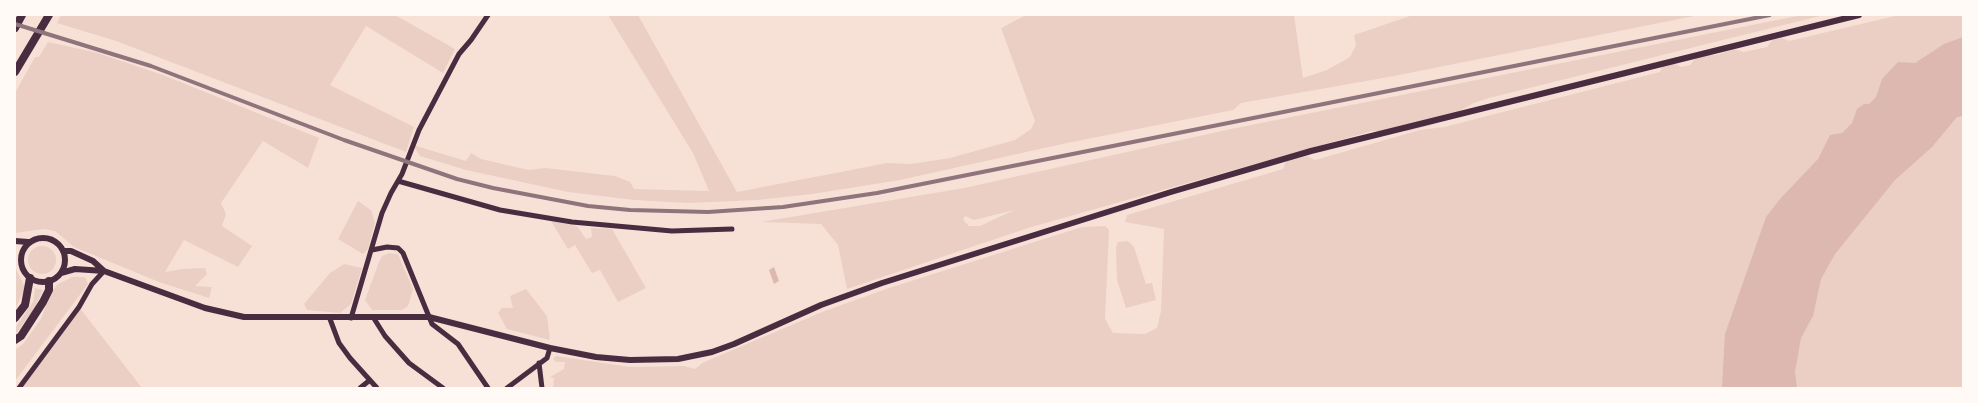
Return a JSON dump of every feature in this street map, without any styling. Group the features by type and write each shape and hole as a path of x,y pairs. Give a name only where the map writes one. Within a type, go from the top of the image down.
{"highway":[{"path":"15,28 22,15"},
{"path":"15,72 49,15"},
{"path":"15,318 25,305 30,278"},
{"path":"15,340 21,336 43,302 49,290 49,281"}],"street":[{"path":"351,318 382,213 459,54 472,40 488,15"},
{"path":"28,242 21,252 20,260 23,271 30,278 39,282 49,281 61,273 75,269 104,271 205,308 231,314 264,318 429,317 550,348 596,357 654,360 694,356 734,344 813,308 865,289 1171,192 1311,151 1859,15"},
{"path":"398,181 500,210 572,222 672,231 732,229"},
{"path":"15,241 28,242 40,238 50,239 63,251 71,251 93,260 104,271"},
{"path":"372,250 388,247 398,248 403,253 432,324 458,344 488,388"},
{"path":"61,273 64,265 63,251"},
{"path":"15,254 20,260"},
{"path":"19,388 78,307 92,284 104,271"},
{"path":"373,317 385,336 409,363 443,388"},
{"path":"330,318 339,343 377,388"},
{"path":"506,388 547,358 550,348"},
{"path":"539,363 542,388"},
{"path":"360,388 370,380"}],"shaded area":[{"path":"61,15 395,15 455,49 443,73 366,26 330,85 414,127 406,152 116,41 57,23"},
{"path":"608,15 638,15 737,192 887,163 911,164 950,158 1015,140 1031,129 1035,121 1001,28 1026,15 1294,15 1303,78 1327,70 1350,57 1356,45 1354,35 1413,15 1699,15 1389,77 1241,103 1233,110 1067,143 900,180 812,194 758,200 688,203 634,200 568,192 466,170 420,156 413,145 466,161 471,153 481,159 529,170 545,168 615,176 630,182 634,189 709,191 693,153"},
{"path":"1802,15 1824,15 1489,98 1474,103 1435,124 1409,131 1372,131 1028,228 847,289 838,245 821,224 761,222 964,188 1231,129","holes":["1014,210 980,226 969,226 963,220 965,216 974,220"]},
{"path":"1899,15 1963,15 1963,388 553,388 554,378 550,377 564,369 565,362 556,362 553,359 556,356 630,367 684,366 695,369 702,363 822,312 889,288 1082,227 1105,226 1109,230 1105,319 1113,333 1145,334 1157,328 1161,311 1164,229 1125,222 1127,215 1283,169 1286,161 1307,156 1315,160 1420,130 1444,127 1660,72 1663,65 1673,63 1681,67 1690,65 1695,59 1704,55 1717,55 1734,49 1744,52 1767,47 1773,39 1782,38 1789,41"},
{"path":"1963,37 1963,116 1957,117 1932,147 1895,180 1835,254 1821,279 1813,316 1801,338 1795,372 1797,388 1722,388 1725,334 1766,217 1780,199 1818,159 1830,135 1842,133 1852,123 1857,109 1864,104 1869,104 1876,97 1882,79 1898,62 1915,63 1944,44"},
{"path":"48,42 98,53 163,75 319,138 308,168 263,141 221,203 226,214 222,226 252,246 238,267 184,240 165,272 205,268 207,274 195,286 212,287 209,298 159,282 74,247 55,231 44,229 15,233 15,93 35,57 39,57"},
{"path":"358,201 371,210 375,222 368,249 363,254 338,239"},
{"path":"551,221 577,226 586,239 592,237 591,228 612,229 646,288 618,302 600,270 592,273 575,245 568,249"},
{"path":"1128,241 1134,247 1146,284 1152,283 1156,300 1126,308 1117,280 1116,247 1118,242"},
{"path":"42,246 52,250 56,260 52,270 42,274 32,270 28,260 32,250"},
{"path":"389,253 398,254 413,289 408,306 402,310 372,310 365,300 382,256"},
{"path":"344,264 362,268 351,304 340,313 307,310 304,304 330,273"},
{"path":"15,266 25,288 15,310"},
{"path":"774,267 779,281 774,284 769,270"},
{"path":"72,277 85,277 88,284 15,381 15,350 23,344 41,319 51,292 58,284"},
{"path":"35,288 43,290 34,309 15,335 15,328 33,302"},
{"path":"526,289 547,316 550,340 507,329 498,313 502,308 513,308 510,296"},
{"path":"79,307 142,388 19,388"}],"railway":[{"path":"15,24 151,66 344,140 457,179 493,188 588,206 630,210 708,212 783,207 877,193 1770,15"}]}
